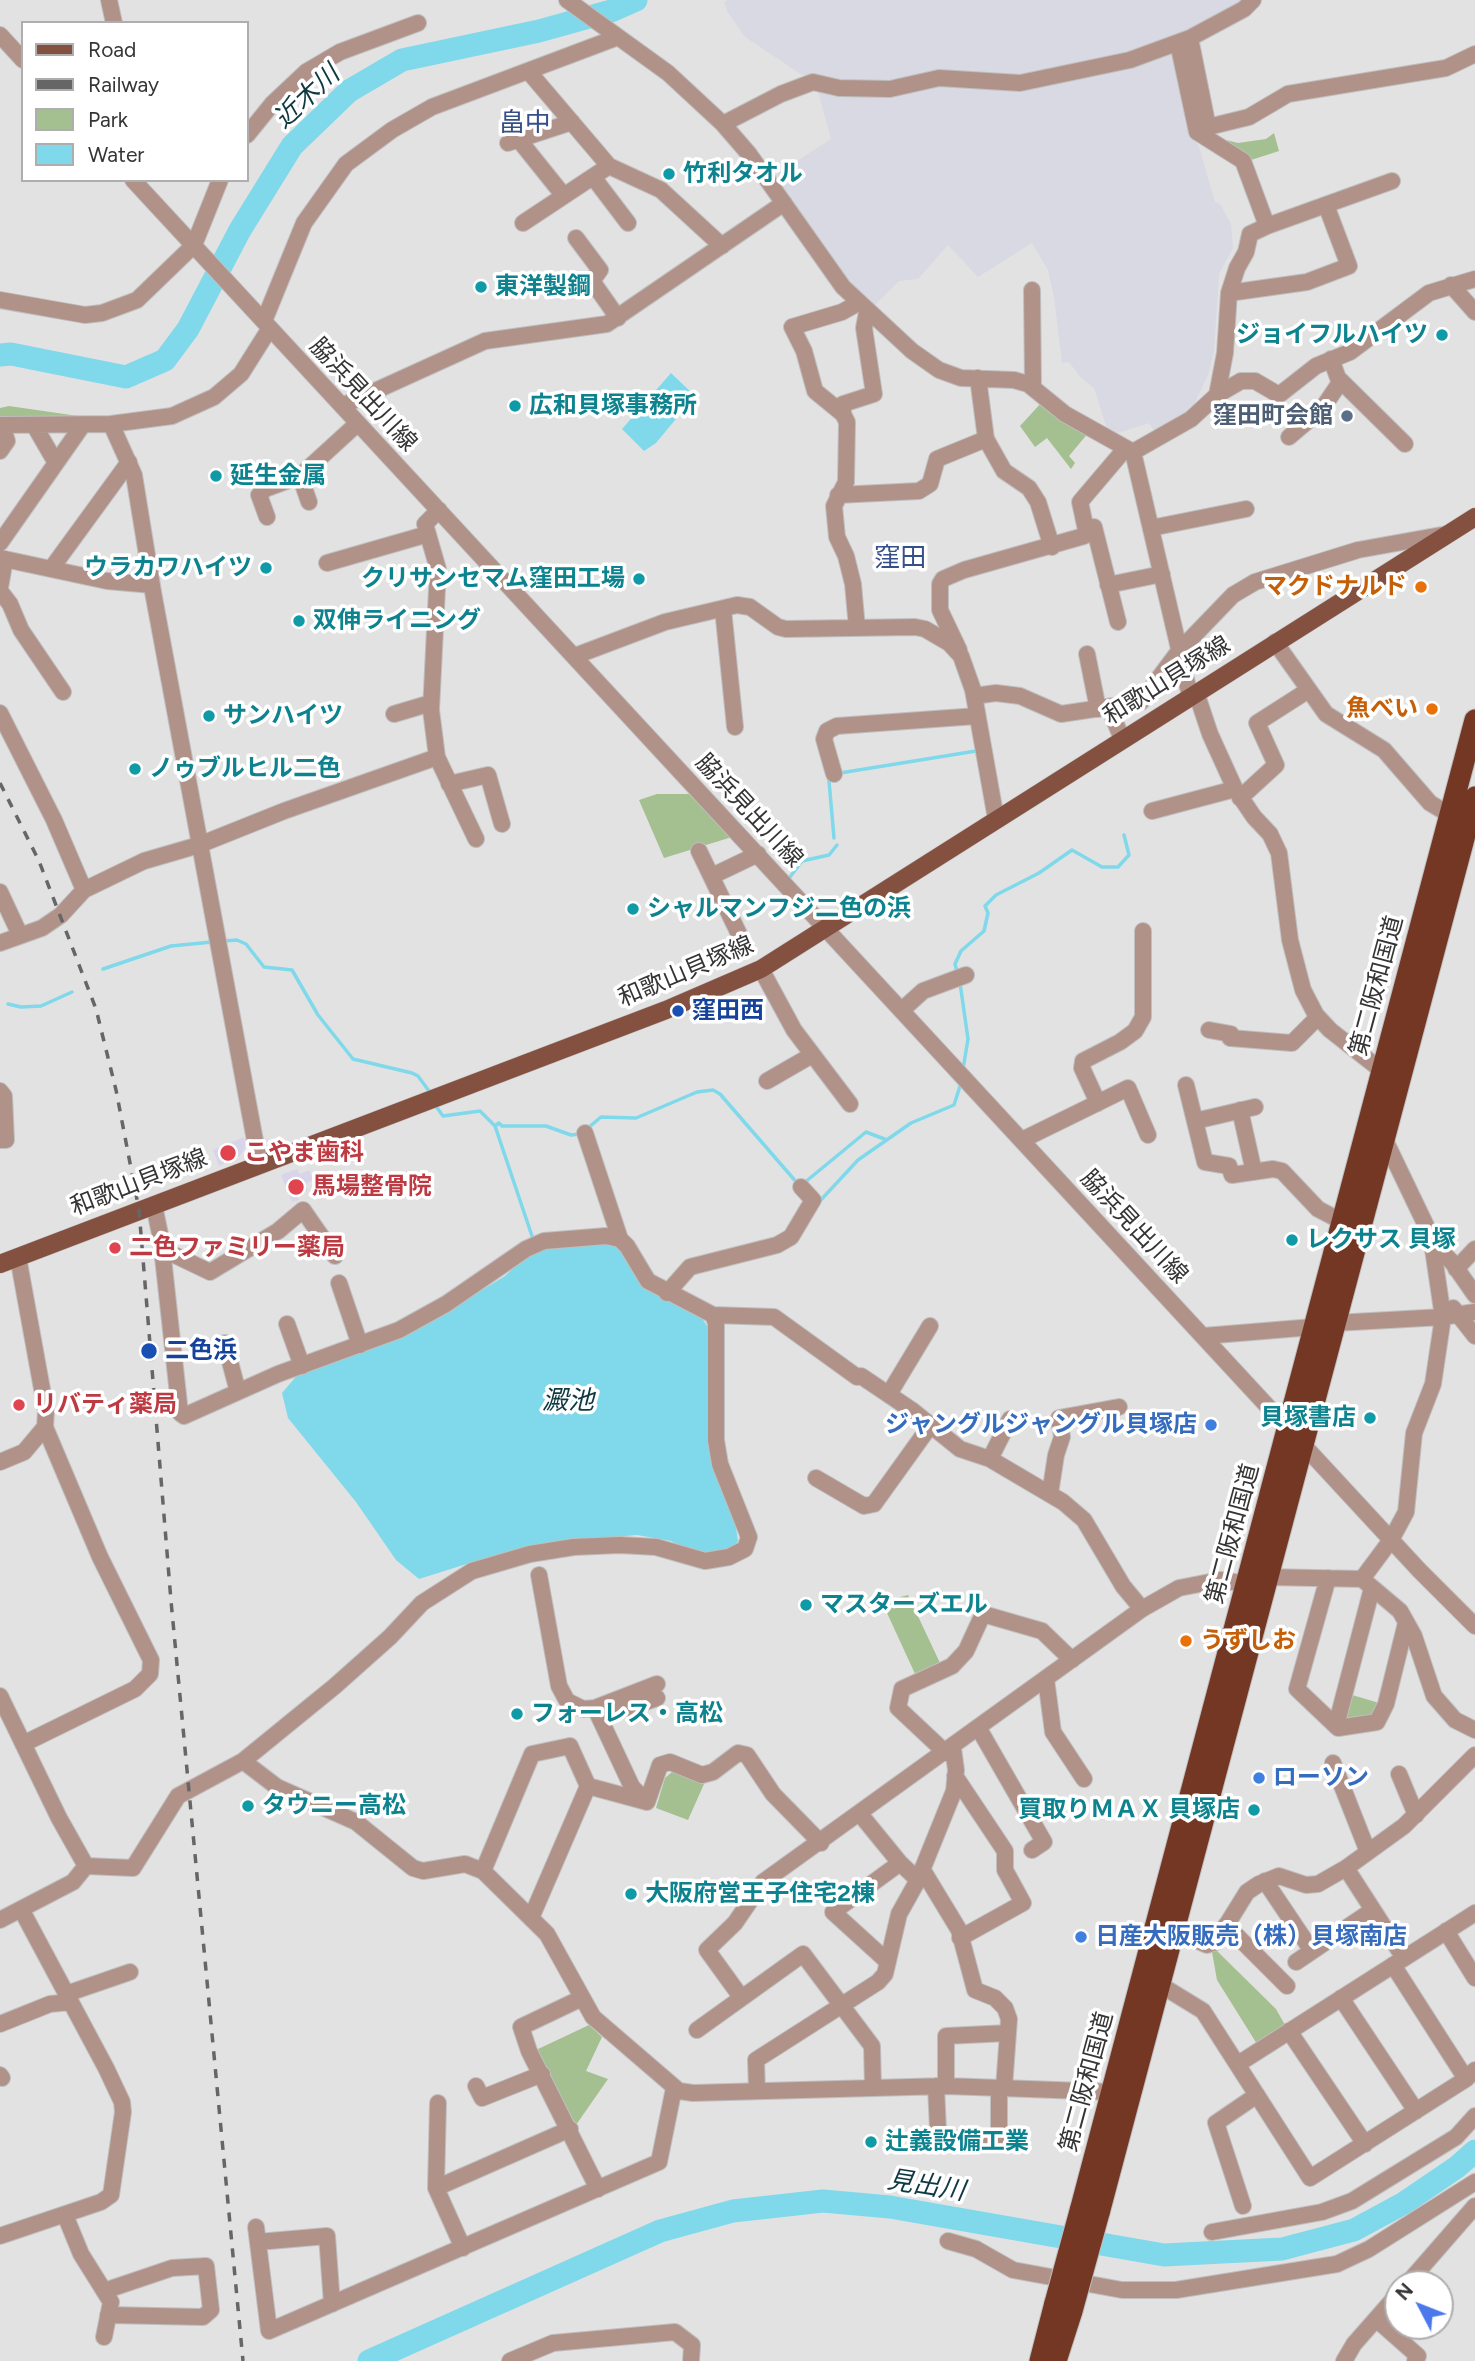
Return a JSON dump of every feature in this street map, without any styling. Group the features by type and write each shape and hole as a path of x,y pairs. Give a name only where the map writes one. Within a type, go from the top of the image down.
{"highway":[{"name":"第二阪和国道","path":"1295,1436 1313,1327 1475,720"},
{"name":"第二阪和国道","path":"1040,2361 1063,2307 1159,1984 1295,1436 1335,1323 1470,834 1475,797"},
{"name":"第二阪和国道","path":"1090,2212 1110,2092 1257,1581"},
{"name":"第二阪和国道","path":"1056,2361 1063,2307"}],"main road":[{"name":"和歌山貝塚線","path":"0,1264 260,1162 666,1010 761,969 1475,517"}],"street":[{"path":"109,0 114,21"},
{"path":"567,0 668,74 723,124 749,154 827,266 863,307 939,370 961,377 1014,380 1033,387 1065,414 1108,436 1129,451 1193,694 1238,794 1270,834 1279,853 1296,970 1318,1017 1330,1030 1381,1070"},
{"path":"723,124 781,93 813,82 839,88 890,89 939,78 1020,83 1130,60 1184,40 1244,9 1253,0"},
{"path":"248,134 273,103 306,72 340,52 418,23"},
{"path":"0,35 21,58"},
{"path":"0,452 8,441 1,425 82,426 172,416 214,397 241,374 304,223 346,164 392,130 432,107 529,72 616,36"},
{"path":"1184,40 1208,127 1249,117 1288,94 1446,68 1475,54"},
{"path":"1184,40 1197,132 1243,161 1267,226"},
{"path":"529,72 610,166 661,190 722,246"},
{"path":"564,196 513,142 572,122"},
{"path":"523,223 610,166"},
{"path":"593,177 628,223"},
{"path":"1217,395 1225,353 1229,293 1237,268 1246,252 1250,234 1392,181"},
{"name":"脇浜見出川線","path":"135,182 1391,1540 1475,1626"},
{"path":"147,182 151,200"},
{"path":"0,300 85,315 102,313 136,300 194,245 219,182"},
{"path":"342,406 485,341 587,328 618,318 784,203"},
{"path":"1229,293 1307,282 1349,266 1326,205"},
{"path":"576,238 605,266 592,281 618,318"},
{"path":"996,819 974,696 961,656 942,614 940,584 943,579 964,570 1084,536 1086,530 1080,502 1129,451 1191,419 1217,395 1241,381 1255,381 1279,395 1316,366 1350,352 1388,321 1430,293 1475,279"},
{"path":"1451,285 1475,312"},
{"path":"1032,290 1033,387"},
{"path":"843,414 815,391 804,351 792,327 863,307"},
{"path":"857,628 850,575 837,537 834,506 846,482 848,460 843,404 874,394 863,307"},
{"path":"1331,359 1341,381 1405,444"},
{"path":"978,378 986,439 1004,471 1029,488 1038,502 1052,547"},
{"path":"1289,437 1322,409 1341,381"},
{"path":"111,424 129,462 140,495 152,585 260,1162"},
{"path":"267,517 259,495 265,489 300,476 358,424"},
{"path":"34,425 56,463"},
{"path":"63,692 21,630 0,589 2,553 56,463 82,426"},
{"path":"838,495 919,491 930,484 937,460 986,439"},
{"path":"51,569 129,462"},
{"path":"300,476 309,502"},
{"path":"1151,528 1246,509"},
{"path":"439,510 425,524 439,576 431,703 437,757 476,839"},
{"path":"1086,530 1094,527 1118,622"},
{"path":"332,557 376,543 428,534"},
{"path":"974,696 1020,696 1061,714 1141,702 1180,651 1233,595 1255,582 1358,550 1447,534"},
{"path":"2,553 51,569 107,581 152,585"},
{"path":"1108,585 1162,574"},
{"path":"575,656 665,622 723,609 750,607 778,627 786,629 925,629 949,643 961,656"},
{"path":"723,609 735,727"},
{"path":"925,629 942,614"},
{"path":"1275,642 1307,691 1326,714 1384,750 1430,803 1450,815"},
{"path":"1087,654 1104,708 1122,739"},
{"path":"1152,811 1238,794 1276,765 1257,723 1307,691"},
{"path":"394,714 431,703"},
{"path":"0,713 54,820 84,890"},
{"path":"834,774 824,740 827,731 837,726 977,716"},
{"path":"0,943 42,928 61,915 84,890 144,861 199,845 284,811 437,757"},
{"path":"449,784 488,775 502,824"},
{"path":"699,851 740,936"},
{"path":"712,876 758,854"},
{"path":"0,891 20,935"},
{"path":"1098,1103 1082,1068 1083,1061 1128,1036 1143,1017 1143,931"},
{"path":"761,969 794,1030 850,1104"},
{"path":"902,1010 923,991 966,975"},
{"path":"1209,1030 1231,1034 1230,1038 1292,1044 1318,1017"},
{"path":"767,1081 813,1055"},
{"path":"1186,1085 1205,1162 1229,1166 1232,1175 1282,1171 1318,1209 1343,1222"},
{"path":"1022,1140 1128,1088 1148,1135"},
{"path":"0,1091 4,1096 6,1140 0,1140"},
{"path":"1195,1121 1247,1109 1254,1172"},
{"path":"585,1133 620,1239 648,1281 713,1315 774,1317 857,1377 861,1376 888,1394 960,1449 990,1459 1050,1494 1084,1520 1123,1587 1142,1608"},
{"path":"1384,1138 1432,1242 1440,1292 1475,1336"},
{"path":"667,1293 690,1267 777,1245 791,1237 813,1200 802,1187"},
{"path":"154,1205 162,1249 180,1413 184,1416 425,1317 526,1249 544,1241 606,1236 620,1239"},
{"path":"162,1249 210,1272 278,1231 303,1210 335,1256"},
{"path":"1432,1242 1475,1295"},
{"path":"1456,1269 1475,1249"},
{"path":"18,1257 46,1410 45,1427 100,1557 151,1660 150,1674 135,1689 23,1744"},
{"path":"339,1283 360,1345"},
{"path":"86,1866 133,1868 178,1796 243,1761 345,1678 422,1603 472,1570 507,1559 574,1547 656,1546 705,1561 729,1557 745,1549 749,1537 720,1464 716,1440 716,1323 713,1315"},
{"path":"1335,1323 1459,1315"},
{"path":"1336,1726 1367,1583 1406,1512 1413,1433 1459,1315"},
{"path":"287,1324 302,1366"},
{"path":"888,1394 930,1326"},
{"path":"1203,1336 1313,1327"},
{"path":"225,1343 238,1392"},
{"path":"1050,1494 1056,1455 1062,1437 1059,1418 1119,1407"},
{"path":"990,1459 1010,1419"},
{"path":"816,1478 864,1506 874,1504 930,1426"},
{"path":"0,1462 24,1452 45,1427"},
{"path":"539,1575 559,1686 567,1701 583,1710 597,1713 657,1691"},
{"path":"1328,1578 1297,1689 1336,1726 1377,1722 1385,1704 1406,1623"},
{"path":"741,1997 706,1950 735,1923 763,1882 979,1729 1142,1608 1180,1588 1220,1580 1328,1578 1367,1583 1400,1611 1414,1636 1434,1696 1455,1720 1475,1730"},
{"path":"757,2091 757,2060 841,2003 878,1982 885,1974 899,1914 920,1875 954,1791 955,1776 949,1750 898,1708 902,1689 952,1666 966,1651 983,1615 1042,1631 1072,1660"},
{"path":"1046,1679 1052,1732 1084,1779"},
{"path":"0,1696 86,1866"},
{"path":"597,1713 632,1787 647,1802"},
{"path":"979,1729 1044,1842 1032,1850"},
{"path":"484,1871 532,1754 570,1746 588,1786 531,1918"},
{"path":"647,1802 660,1765 670,1762 702,1775 713,1772 738,1753 747,1755 773,1794 821,1843"},
{"path":"1173,1930 1207,1945 1216,1942 1247,1892 1265,1881 1279,1876 1306,1885 1318,1884 1346,1868 1416,1815 1475,1755"},
{"path":"243,1761 277,1787 356,1822 413,1868 423,1871 465,1864 484,1871 547,1934 593,2017 674,2088 694,2093 941,2086 1110,2092"},
{"path":"1334,1763 1368,1852"},
{"path":"1399,1774 1416,1815"},
{"path":"955,1776 1005,1852 1005,1870 1023,1903 960,1938"},
{"path":"588,1786 647,1802"},
{"path":"860,1814 900,1863 920,1875 946,1906 960,1938 975,1990 995,1998 1005,2008 1009,2019 1008,2033 1001,2088 999,2137 947,2139 938,2130 946,2036 1008,2033"},
{"path":"888,1962 833,1912 900,1863"},
{"path":"0,1920 73,1882 86,1866"},
{"path":"1159,1984 1203,2011 1310,2178 1365,2144 1471,2074 1399,1961 1374,1910 1346,1868"},
{"path":"1265,1881 1312,1951"},
{"path":"0,2236 102,2202 111,2194 123,2108 69,1998 21,1909"},
{"path":"1296,1962 1374,1910"},
{"path":"1238,2064 1475,1913"},
{"path":"1226,1925 1262,1969 1287,1986"},
{"path":"1446,1931 1475,1978"},
{"path":"697,2030 803,1954 872,2046 873,2088"},
{"path":"0,2024 130,1972"},
{"path":"582,1998 521,2027 598,2189"},
{"path":"1341,1998 1416,2111"},
{"path":"1289,2031 1365,2144"},
{"path":"476,2086 482,2098 542,2074"},
{"path":"331,2304 327,2236 257,2234 269,2331 659,2162 674,2088"},
{"path":"1243,2206 1216,2123 1257,2095"},
{"path":"438,2103 436,2188 463,2248"},
{"path":"1212,2232 1322,2212 1352,2201 1456,2137 1475,2116"},
{"path":"436,2188 570,2129"},
{"path":"948,2241 976,2249 1013,2270 1122,2290 1176,2290 1337,2264 1369,2249 1475,2182"},
{"path":"1419,2270 1475,2206"},
{"path":"65,2215 81,2254 111,2302 104,2337"},
{"path":"104,2291 172,2268 206,2266 211,2310 204,2317 108,2315"},
{"path":"1344,2361 1354,2344 1384,2310"},
{"path":"1376,2319 1418,2356 1415,2361"},
{"path":"510,2361 553,2343 675,2332 692,2344 691,2361"}],"shaded area":[{"path":"1245,0 1186,35 1125,56 1024,76 864,82 802,75 745,37 727,11 724,2"},
{"path":"1172,51 1191,135 1199,147 1215,202 1220,204 1231,224 1233,248 1219,274 1214,351 1208,375 1191,411 1156,434 1149,423 1118,433 1107,429 1094,388 1081,378 1069,362 1062,363 1048,270 1032,243 978,277 948,245 918,279 899,281 873,307 829,259 771,178 831,139 818,91 901,95 927,85 1021,86"},
{"name":"こやま歯科","path":"244,1137 246,1146 240,1156 219,1166 213,1150"},
{"name":"馬場整骨院","path":"297,1169 300,1174 309,1170 313,1180 305,1184 308,1191 297,1194 299,1200 292,1202 281,1175"}],"green space":[{"path":"1274,133 1279,151 1251,160 1226,140 1238,143 1266,139"},
{"path":"1042,402 1089,432 1069,456 1075,463 1071,469 1047,438 1035,447 1020,426"},
{"path":"9,406 78,416 81,424 0,422 0,408"},
{"path":"657,794 689,794 732,837 664,858 639,800"},
{"path":"908,1595 940,1663 916,1676 882,1602"},
{"path":"1349,1694 1379,1703 1374,1716 1348,1721 1344,1716"},
{"path":"672,1772 704,1784 688,1820 656,1808 665,1778"},
{"path":"1215,1949 1276,2009 1285,2025 1257,2044 1217,1980 1212,1952"},
{"path":"589,2025 602,2037 586,2071 608,2079 576,2125 536,2050"}],"water":[{"path":"671,373 695,396 656,443 644,451 622,429"},
{"name":"澱池","path":"607,1242 621,1245 635,1272 700,1315 709,1329 707,1427 713,1461 735,1521 738,1541 732,1552 691,1552 671,1541 637,1535 591,1539 492,1556 419,1579 396,1560 356,1502 288,1418 282,1393 299,1373 367,1350 456,1306 505,1276 535,1248"}],"waterway":[{"name":"近木川","path":"0,355 11,354 126,377 165,360 188,329 240,230 292,146 349,91 402,60 539,31 611,11 636,0"},
{"path":"840,773 976,751"},
{"path":"829,781 834,838"},
{"path":"957,972 955,964 961,951 984,931 988,913 985,906 996,895 1039,873 1072,850 1102,867 1118,867 1129,855 1124,835"},
{"path":"790,877 802,861 829,855 837,845"},
{"path":"223,941 237,940 246,944 264,967 292,970 318,1015 353,1059 412,1073 418,1076 429,1091"},
{"path":"103,969 171,946 212,942"},
{"path":"960,983 968,1039 963,1069"},
{"path":"8,1004 21,1007 41,1006 72,992"},
{"path":"819,1202 858,1160 911,1123 954,1105 961,1083"},
{"path":"588,1128 601,1117 636,1118 697,1092 713,1090 720,1094 798,1184"},
{"path":"435,1105 443,1116 480,1111 495,1126 534,1242"},
{"path":"495,1126 499,1123 502,1126 546,1126 571,1135 579,1134"},
{"path":"804,1183 866,1132 887,1140"},
{"name":"見出川","path":"369,2361 660,2231 733,2211 823,2201 890,2207 1164,2255 1282,2249 1354,2230 1404,2203 1457,2167 1475,2151"}],"railway":[{"path":"0,783 39,861 96,1009 116,1090 139,1210 171,1601 243,2361"}],"place":[{"name":"竹利タオル","path":"669,174"},
{"name":"東洋製鋼","path":"481,287"},
{"name":"ジョイフルハイツ","path":"1442,335"},
{"name":"広和貝塚事務所","path":"515,406"},
{"name":"窪田町会館","path":"1347,416"},
{"name":"延生金属","path":"216,476"},
{"name":"ウラカワハイツ","path":"266,568"},
{"name":"クリサンセマム窪田工場","path":"639,579"},
{"name":"マクドナルド","path":"1421,587"},
{"name":"双伸ライニング","path":"299,621"},
{"name":"魚べい","path":"1432,709"},
{"name":"サンハイツ","path":"209,716"},
{"name":"ノゥブルヒル二色","path":"135,769"},
{"name":"シャルマンフジ二色の浜","path":"633,909"},
{"name":"窪田西","path":"678,1011"},
{"name":"こやま歯科","path":"228,1153"},
{"name":"馬場整骨院","path":"296,1187"},
{"name":"レクサス 貝塚","path":"1292,1240"},
{"name":"二色ファミリー薬局","path":"115,1248"},
{"name":"二色浜","path":"149,1351"},
{"name":"リバティ薬局","path":"19,1405"},
{"name":"貝塚書店","path":"1370,1418"},
{"name":"ジャングルジャングル貝塚店","path":"1211,1425"},
{"name":"マスターズエル","path":"806,1605"},
{"name":"うずしお","path":"1186,1641"},
{"name":"フォーレス・高松","path":"517,1714"},
{"name":"ローソン","path":"1259,1778"},
{"name":"タウニー高松","path":"248,1806"},
{"name":"買取りＭＡＸ 貝塚店","path":"1254,1810"},
{"name":"大阪府営王子住宅2棟","path":"631,1894"},
{"name":"日産大阪販売（株）貝塚南店","path":"1081,1937"},
{"name":"辻義設備工業","path":"871,2142"}],"district":[{"name":"畠中","path":"525,123"},
{"name":"窪田","path":"900,558"}]}
